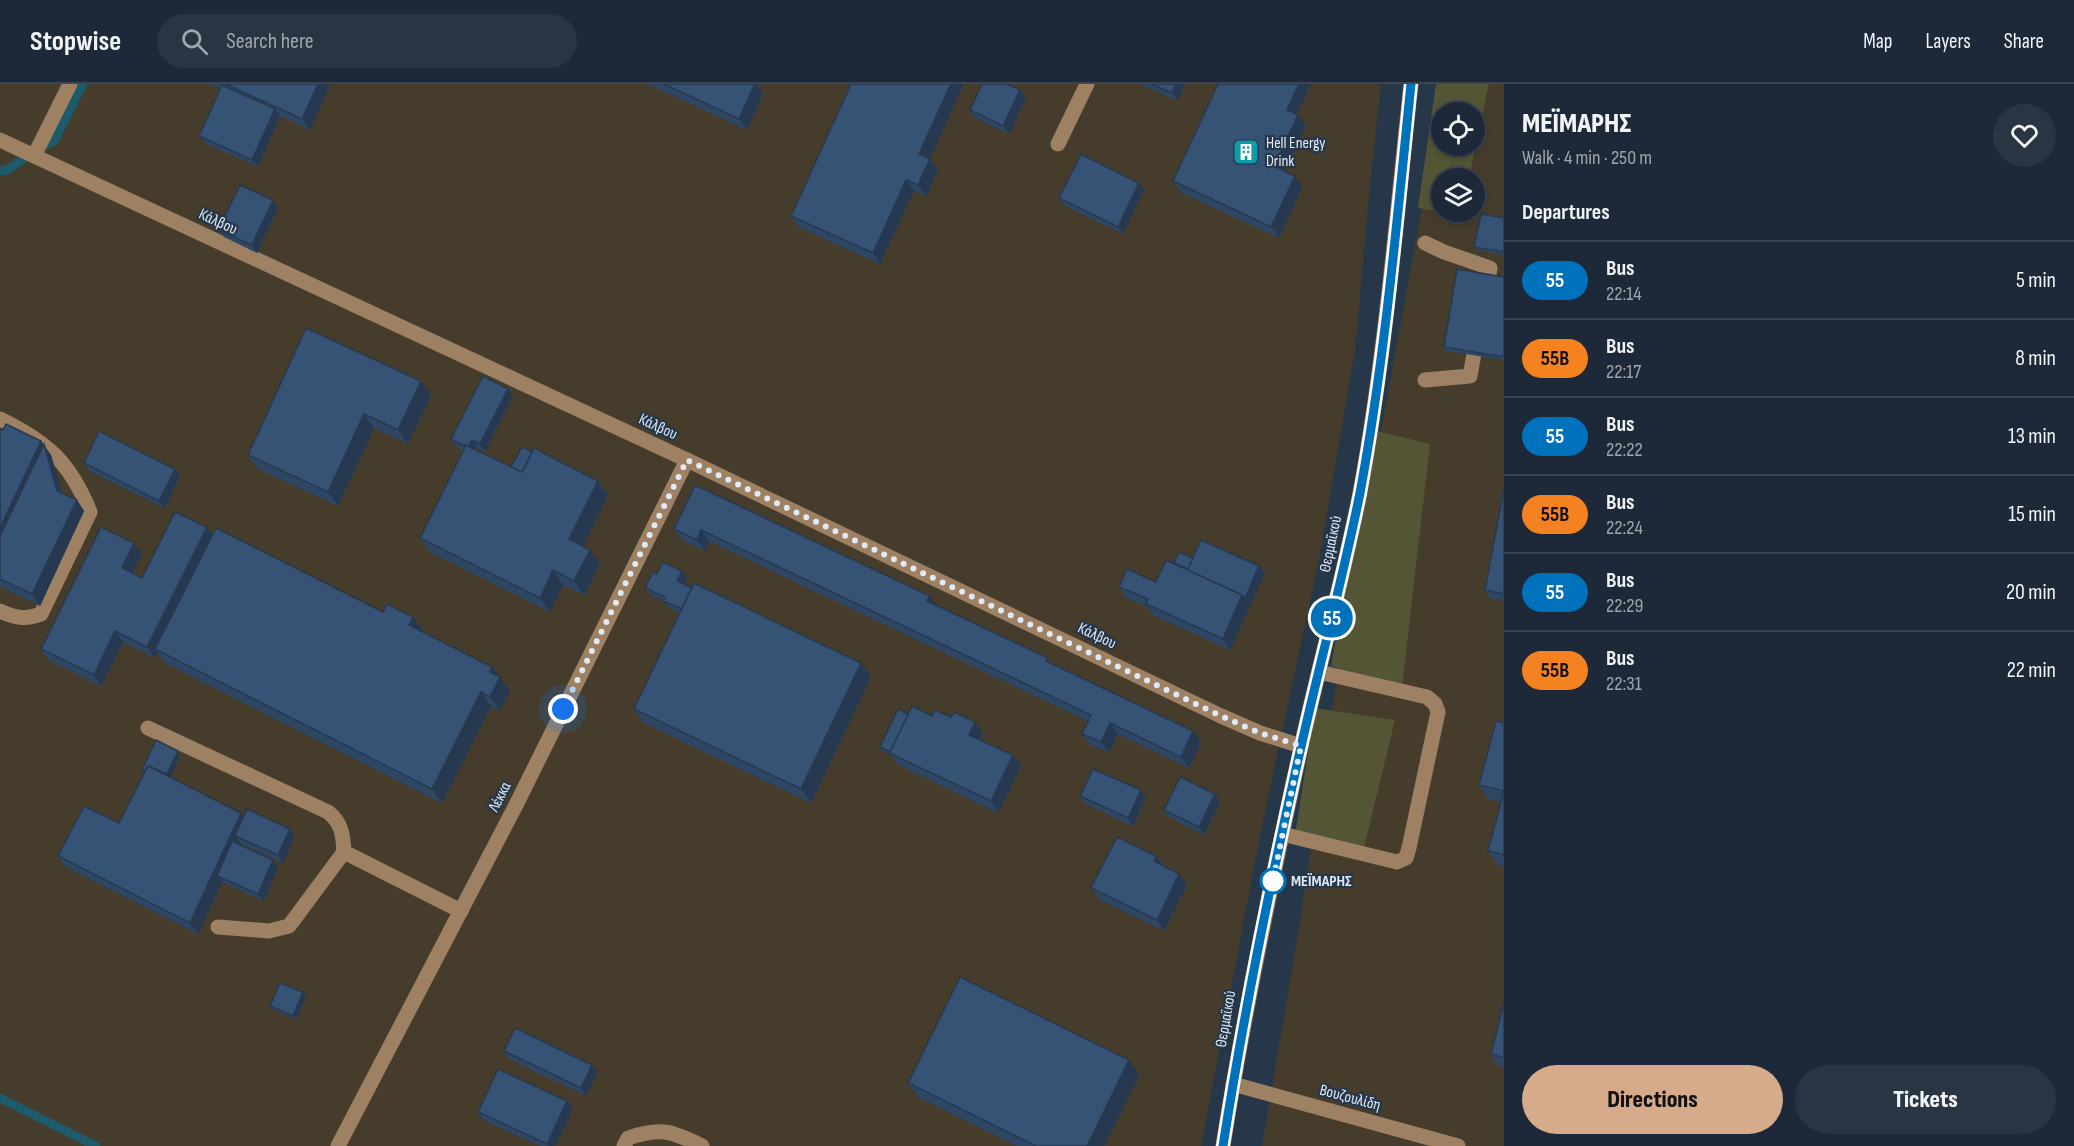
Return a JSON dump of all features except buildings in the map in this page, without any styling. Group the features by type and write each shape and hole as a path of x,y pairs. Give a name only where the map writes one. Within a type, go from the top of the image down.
{"street":[{"path":"34,156 70,84"},
{"path":"1058,144 1088,84"},
{"name":"Θερμαϊκού","path":"1223,1146 1255,960 1301,746 1345,562 1378,389 1411,84"},
{"name":"Κάλβου","path":"0,140 687,460 1221,716 1260,733 1301,746"},
{"path":"1425,243 1490,268 1470,376 1425,380"},
{"path":"0,419 28,433 56,455 82,492 90,512 41,614 27,619 14,618 0,611"},
{"name":"Λέκκα","path":"338,1146 516,806 687,460"},
{"path":"1282,834 1397,862 1406,858 1409,848 1437,712 1435,704 1427,697 1318,672"},
{"path":"148,728 328,812 337,819 343,833 344,852 290,926 269,931 218,927"},
{"path":"344,852 461,911"},
{"name":"Βουζουλίδη","path":"1233,1084 1458,1146"},
{"path":"624,1146 628,1138 646,1132 674,1133 702,1146"}],"shaded area":[{"path":"0,84 1381,84 1355,350 1319,559 1261,830 1201,1146 0,1146"},
{"path":"1442,84 1504,84 1504,1146 1262,1146 1300,921 1343,638 1431,156 1485,156 1485,102 1439,102"}],"green space":[{"path":"1436,84 1489,84 1485,103 1433,102"},
{"path":"1431,118 1431,156 1474,156 1471,168 1431,168 1431,210 1418,208"},
{"path":"1373,430 1430,444 1402,687 1331,666"},
{"path":"1315,708 1395,720 1363,852 1295,835"}],"waterway":[{"path":"0,171 7,170 54,141 83,84"},
{"path":"0,1098 96,1146"}],"bus line":[{"name":"55","path":"1223,1146 1255,960 1301,746 1341,585 1360,493 1378,389 1411,84"}],"place":[{"name":"Hell Energy Drink","path":"1246,152"},
{"name":"ΜΕΪΜΑΡΗΣ","path":"1273,881"}],"route":[{"path":"563,709 687,460 1221,716 1260,733 1301,746 1272,885 1273,881"}]}
